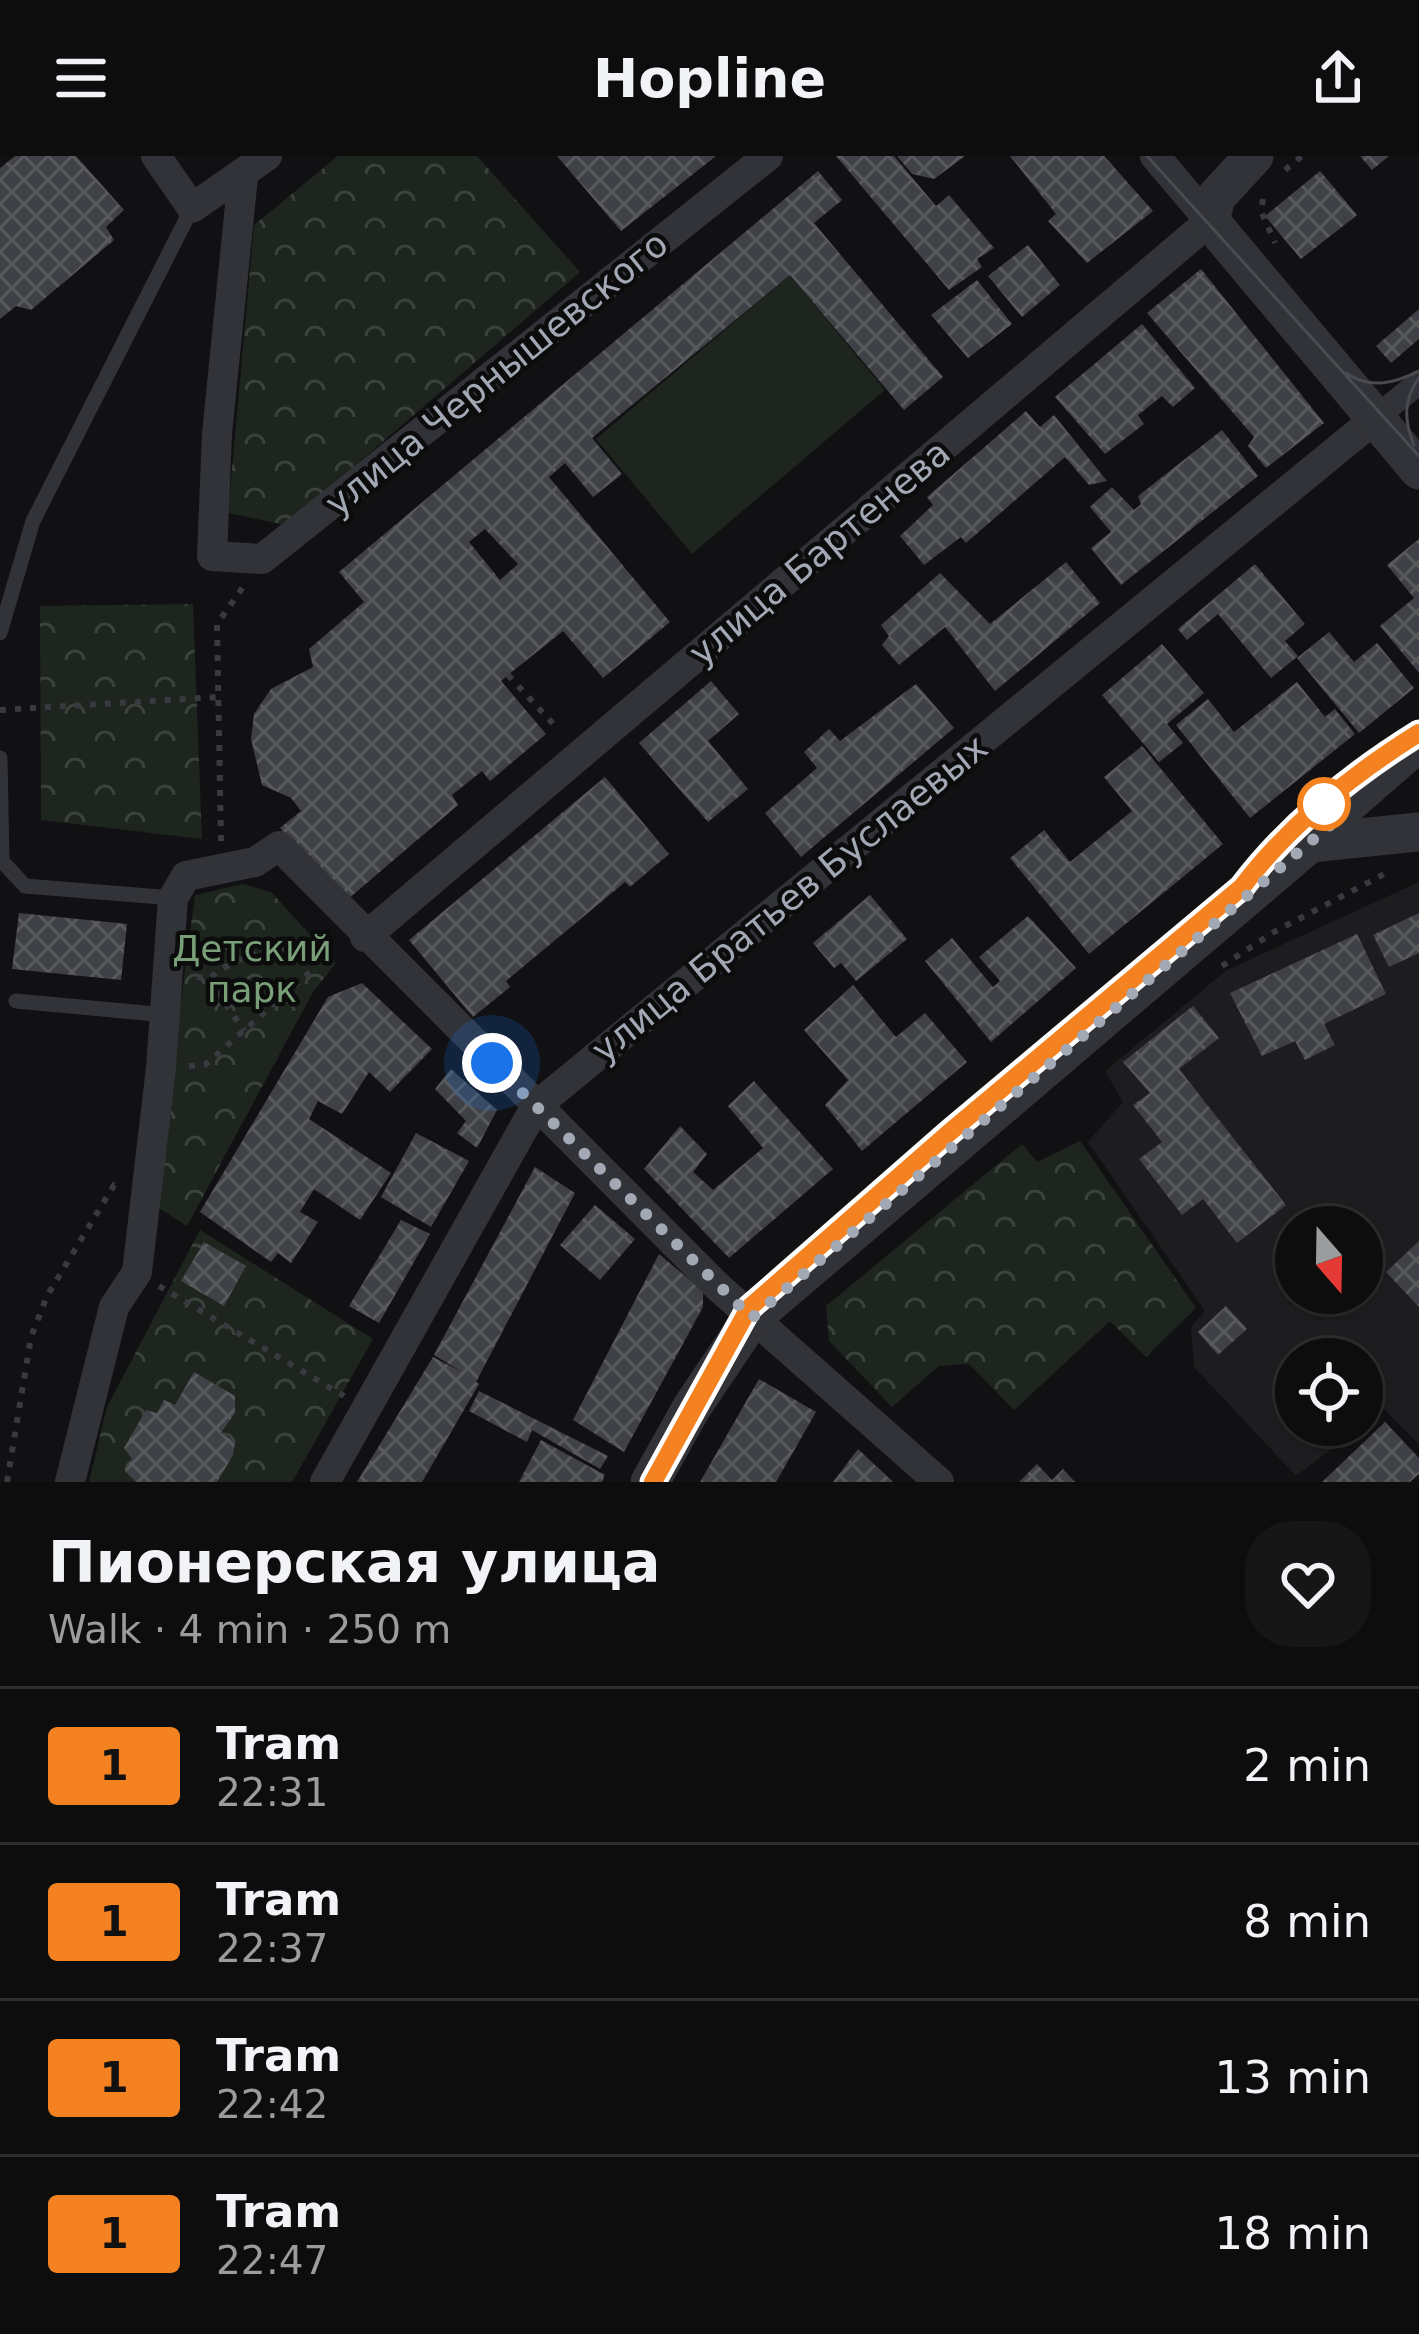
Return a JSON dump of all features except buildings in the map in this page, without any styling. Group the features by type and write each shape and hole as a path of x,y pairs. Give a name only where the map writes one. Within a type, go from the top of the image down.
{"street":[{"path":"156,156 192,208 255,166"},
{"name":"улица Чернышевского","path":"262,559 768,156"},
{"path":"1155,156 1419,470"},
{"name":"улица Бартенева","path":"365,937 1210,221 1216,197 1254,156"},
{"path":"255,166 217,434 212,556 262,559"},
{"path":"1376,418 1419,382"},
{"name":"улица Братьев Буслаевых","path":"325,1482 536,1106 1376,418"},
{"path":"650,1482 692,1407 752,1318 1419,748"},
{"path":"1310,843 1411,849"},
{"path":"70,1482 114,1307 137,1272 166,1015 173,898 186,876 255,862 279,846 365,937 752,1318 939,1482"}],"lane":[{"path":"0,633 33,521 192,208"},
{"path":"0,758 2,861 25,886 173,898"},
{"path":"16,1001 166,1015"}],"path":[{"path":"221,850 217,625 262,559"},
{"path":"508,675 558,729"},
{"path":"0,710 218,697"},
{"path":"1208,976 1411,849"},
{"path":"206,1065 310,972 343,913"},
{"path":"244,1031 209,979 228,963 254,952 282,947 321,952"},
{"path":"8,1482 31,1337 47,1296 114,1185"},
{"path":"137,1272 347,1397"}],"shaded area":[{"path":"1419,882 1419,1444 1383,1410 1383,1338 1275,1338 1275,1446 1335,1446 1296,1476 1194,1367 1191,1327 1205,1311 1088,1142 1123,1102 1105,1071 1227,970"}],"green space":[{"path":"338,156 477,156 580,272 286,525 228,513 254,225"},
{"path":"790,275 885,390 692,554 596,439"},
{"path":"193,604 202,839 41,820 40,606"},
{"name":"Детский парк","path":"243,884 271,892 336,963 313,992 187,1226 154,1205 195,895"},
{"path":"1080,1141 1196,1308 1146,1357 1110,1321 1014,1410 969,1364 939,1366 892,1407 829,1341 826,1306 1022,1144 1037,1162"},
{"path":"200,1230 373,1339 292,1482 89,1482 107,1407"}],"tram line":[{"path":"1147,156 1419,456"},
{"path":"1346,373 1364,382 1382,383 1419,371"},
{"path":"1414,445 1407,411 1419,378"},
{"name":"1","path":"653,1482 749,1308 1242,887 1272,848 1377,759 1419,733"},
{"path":"653,1482 749,1308 1419,736"}],"route":[{"path":"492,1063 752,1318 1337,819 1324,804"}]}
